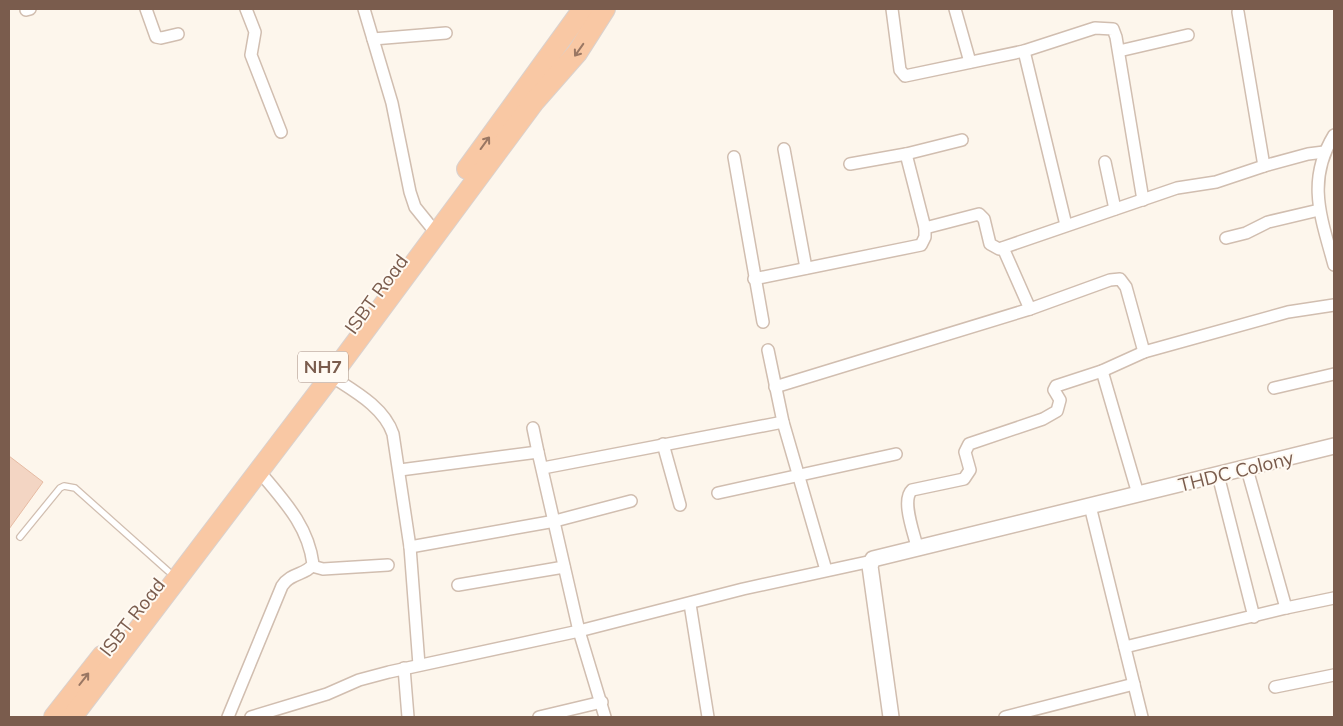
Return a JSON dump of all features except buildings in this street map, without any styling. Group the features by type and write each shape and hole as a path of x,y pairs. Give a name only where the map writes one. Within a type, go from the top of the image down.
{"highway":[{"name":"ISBT Road","path":"54,717 168,571 286,427 432,228 583,9"},
{"name":"NH7","path":"72,717 259,471 286,427 331,376 432,228 534,102 577,53 605,9"}],"street":[{"path":"146,9 156,37 161,38 178,34"},
{"path":"246,9 254,32 251,55 281,132"},
{"path":"364,9 392,103 410,192 415,207 432,228"},
{"path":"892,9 900,70 905,76 1024,51 1104,27 1113,29 1119,51 1143,200"},
{"path":"955,9 970,62"},
{"path":"1238,12 1264,166"},
{"path":"373,39 446,33"},
{"path":"1119,51 1188,36"},
{"path":"1024,51 1066,225"},
{"path":"1334,135 1324,152 1317,185 1319,210 1334,265"},
{"path":"850,164 906,154 962,140"},
{"path":"784,149 806,268"},
{"path":"925,228 979,214 984,219 992,247 995,249 1003,248 1177,188 1227,180 1264,166 1308,154 1324,152"},
{"path":"754,278 917,247 924,242 925,228 906,154"},
{"path":"734,157 763,322"},
{"path":"1105,162 1115,209"},
{"path":"1226,238 1246,233 1268,222 1319,210"},
{"path":"1003,248 1030,309"},
{"path":"775,387 1030,309 1114,279 1120,279 1126,287 1144,352"},
{"path":"917,547 906,501 908,493 912,490 964,479 970,470 966,452 969,444 1043,419 1057,411 1060,400 1054,390 1056,386 1102,370 1144,352 1288,312 1334,305"},
{"path":"768,350 783,422 826,570"},
{"path":"1102,370 1138,494"},
{"path":"1274,388 1334,374"},
{"path":"331,376 359,394 385,419 393,434 400,470 410,547 419,665"},
{"path":"543,468 783,422"},
{"path":"533,428 579,631 606,717"},
{"path":"663,444 680,505"},
{"name":"THDC Colony","path":"872,561 877,556 1247,469 1334,446"},
{"path":"400,470 538,452"},
{"path":"718,493 896,454"},
{"path":"1247,469 1286,608"},
{"path":"259,471 300,523 310,546 312,566"},
{"path":"1218,475 1254,617"},
{"path":"410,547 555,521 631,501"},
{"path":"1090,506 1142,717"},
{"path":"251,717 327,694 359,680 404,668 579,631 826,570 872,561 870,566 891,717"},
{"path":"228,717 282,586 290,576 312,566 323,569 388,565"},
{"path":"458,585 564,567"},
{"path":"1125,647 1334,598"},
{"path":"690,604 708,717"},
{"path":"404,668 408,717"},
{"path":"1275,687 1334,675"},
{"path":"1005,717 1134,684"},
{"path":"539,717 602,702"}],"lane":[{"path":"20,537 60,488 69,486 75,488 168,571"}]}
